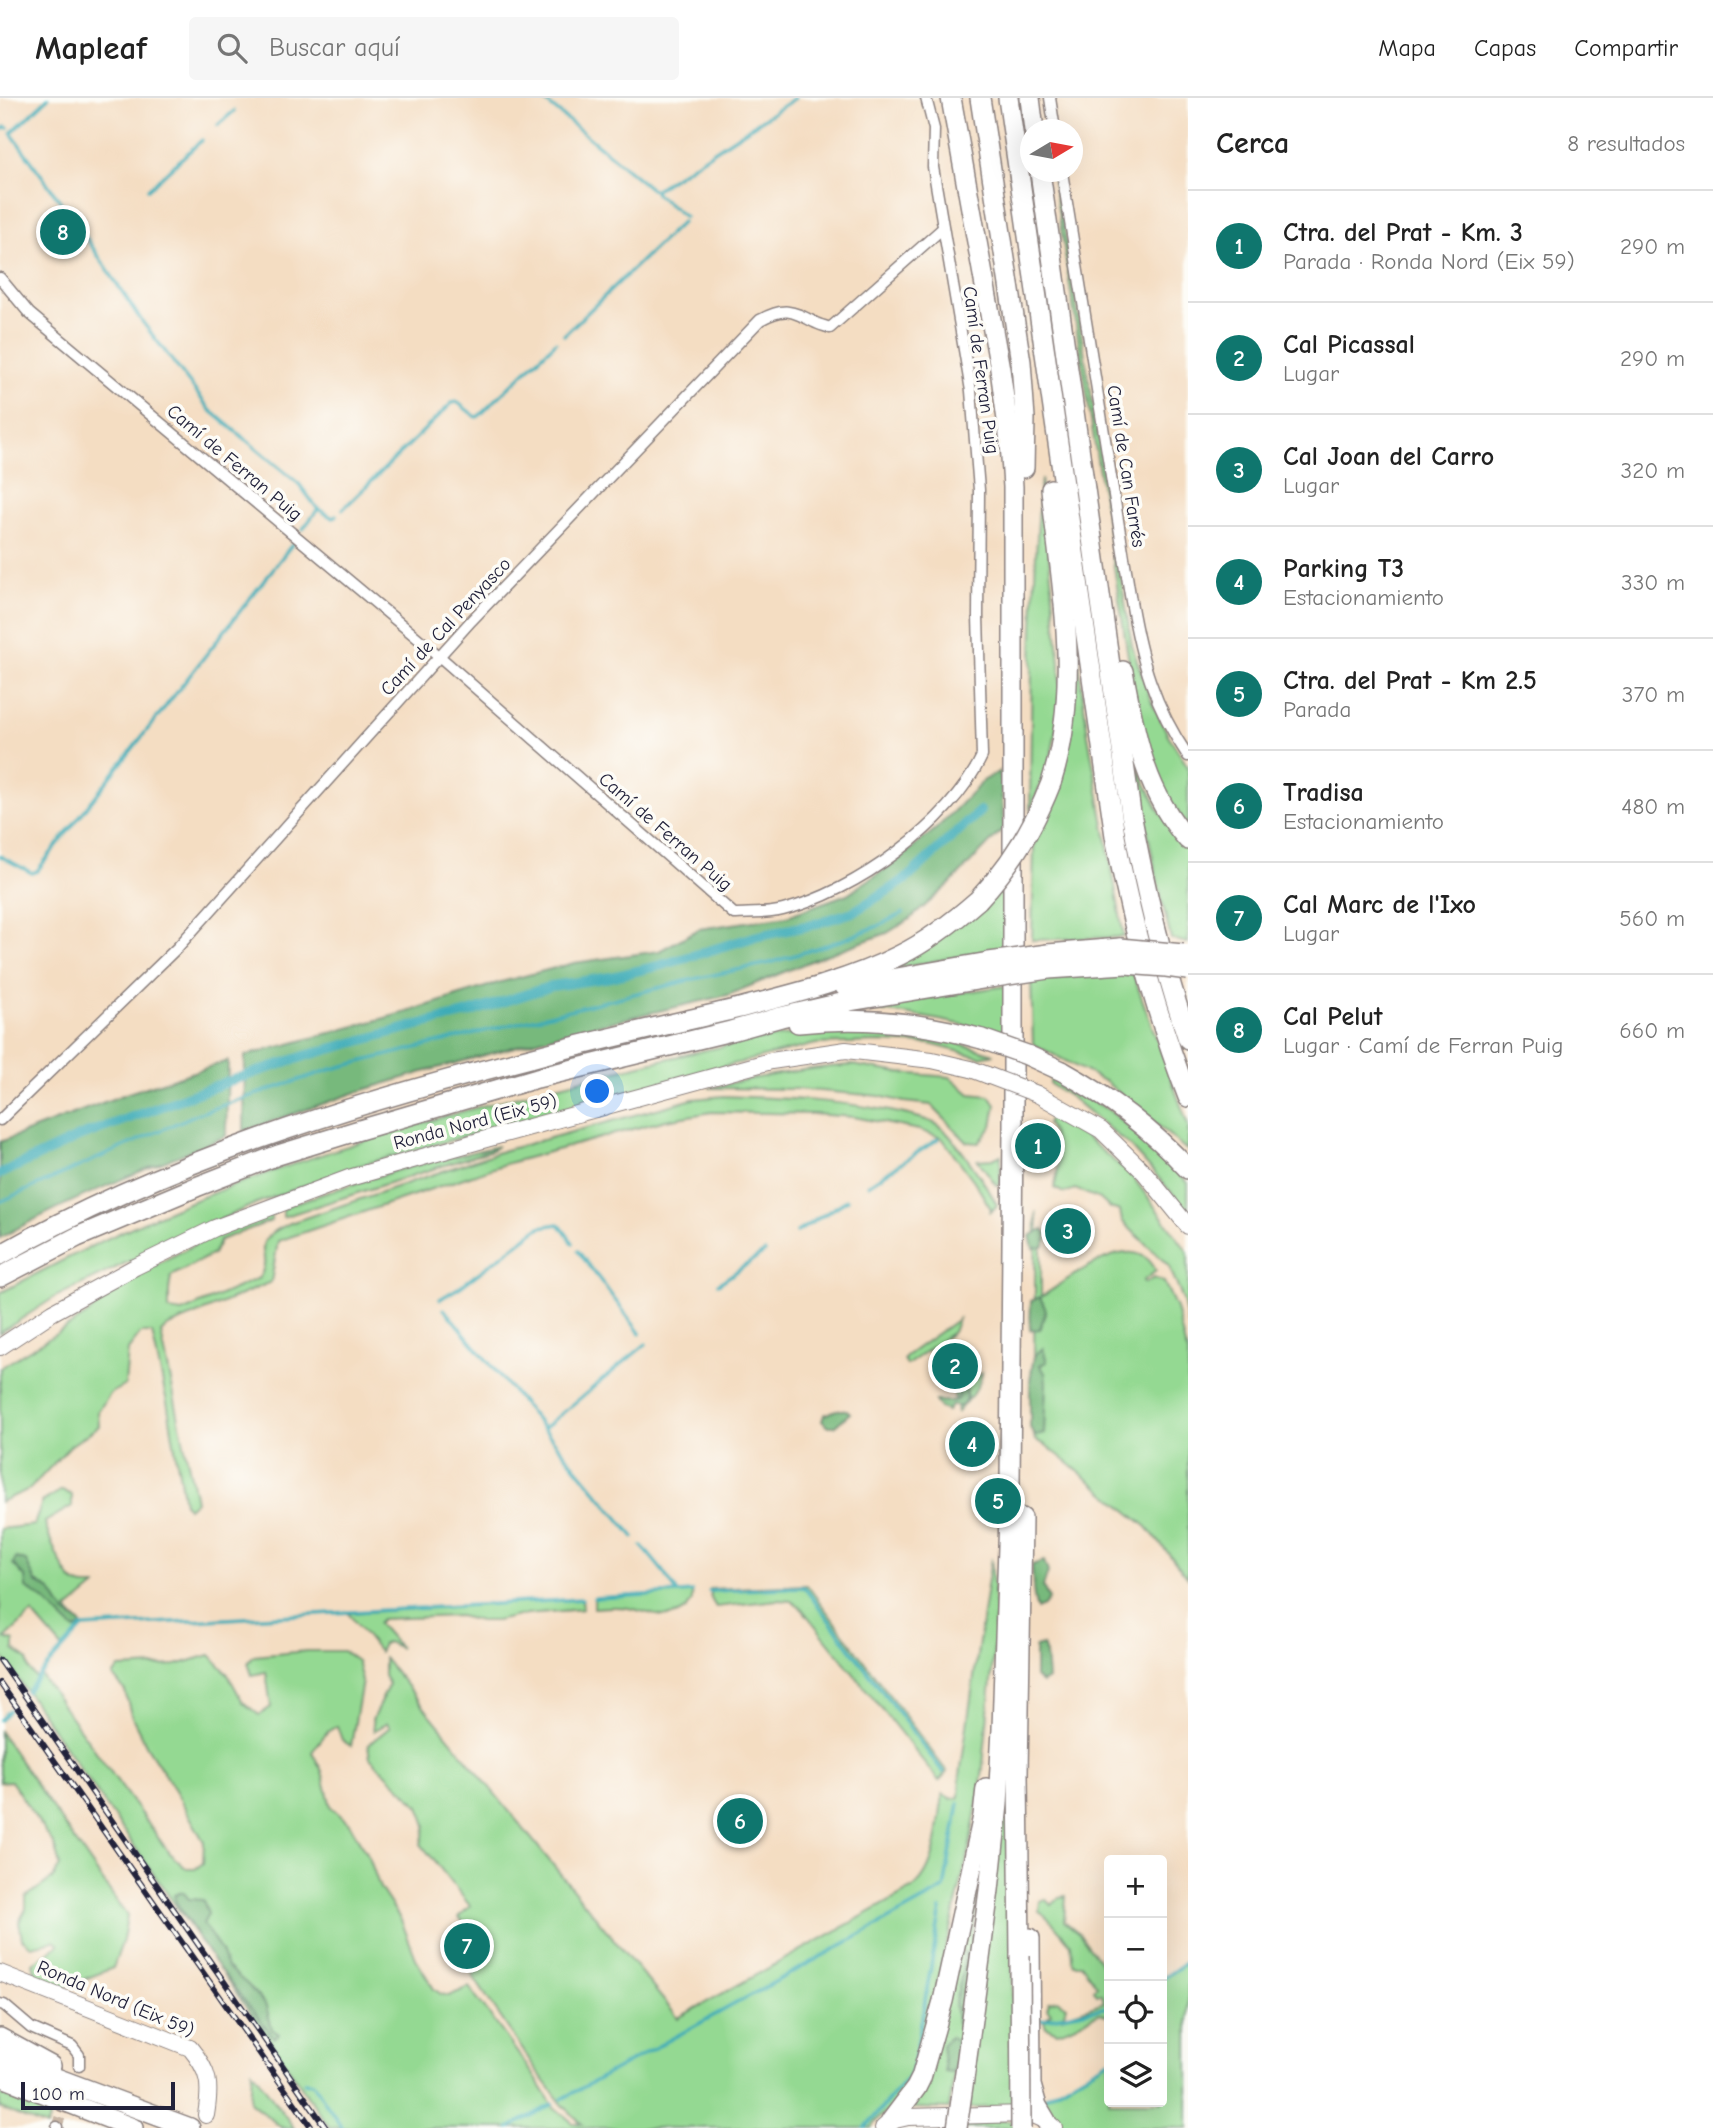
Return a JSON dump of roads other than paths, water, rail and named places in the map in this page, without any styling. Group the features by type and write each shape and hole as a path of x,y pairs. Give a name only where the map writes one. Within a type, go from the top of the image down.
{"highway":[{"path":"941,98 1018,469"},
{"path":"951,98 1025,508 1024,1161 1018,1774 1021,2128"},
{"path":"957,2128 998,1804 1005,1648 1010,1485 1019,415 963,98"},
{"path":"980,98 1021,362 1025,418 1018,469"},
{"path":"1008,98 1115,836 1135,934 1150,988 1188,1097"},
{"path":"1030,98 1033,119"},
{"path":"1041,182 1129,800 1144,886 1171,989 1188,1039"},
{"path":"0,1255 121,1193 263,1138 522,1060 776,999 845,977 901,955 933,936 978,900 1003,871 1038,814 1051,783 1065,726 1068,672 1045,432 1039,306"},
{"path":"1087,509 1102,566 1136,741 1157,793 1188,840"},
{"path":"776,999 1048,961 1123,956 1157,965 1186,960"},
{"path":"0,1277 77,1237 278,1155 526,1081 817,1008 989,970"},
{"path":"731,1031 810,1022 863,1020 925,1026 982,1039 1027,1055 1085,1084 1137,1121 1188,1169"},
{"path":"887,2124 916,2088 943,2001 983,1816 1005,1648"},
{"path":"1021,1668 1029,1870 1031,2085 1037,2106 1050,2124"},
{"path":"0,2038 106,2098"},
{"path":"0,2057 190,2128"},
{"path":"0,2077 133,2128"}],"main road":[{"name":"Ronda Nord (Eix 59)","path":"0,1347 52,1312 215,1227 349,1178 771,1061 846,1050 932,1060 971,1069 1037,1094 1101,1130 1144,1172 1188,1226"},
{"name":"Ronda Nord (Eix 59)","path":"0,1973 190,2049 204,2065 209,2079 206,2115"},
{"path":"887,2124 908,2117 1030,2114 1050,2124"}],"street":[{"name":"Camí de Ferran Puig","path":"0,278 29,313 439,656 734,914 781,910 838,891 876,868 951,804 982,756 978,616 979,490 971,391 933,167 934,129 926,98"},
{"path":"1050,98 1053,119"},
{"name":"Camí de Can Farrés","path":"1064,182 1141,655 1167,721 1188,756"},
{"name":"Camí de Cal Penyasco","path":"0,1120 177,948 439,656 760,320 771,314 790,310 830,328 943,228"},
{"path":"0,2004 31,2028 72,2046 79,2054 79,2066"}],"waterway":[{"path":"48,98 11,133 81,230 141,320 210,410 299,484 317,508"},
{"path":"541,98 685,217"},
{"path":"655,190 795,98"},
{"path":"218,125 234,111"},
{"path":"0,131 8,128"},
{"path":"148,189 202,140"},
{"path":"564,335 682,222"},
{"path":"343,509 452,403 457,402 476,417 479,416 556,342"},
{"path":"303,529 318,509 333,518 336,515"},
{"path":"0,856 32,873 37,871 294,542"},
{"path":"0,1174 81,1136 308,1055 465,1014 552,986 611,977 662,965 754,937 811,925 853,912 905,880 980,811"},
{"path":"0,1202 197,1114 332,1069 694,979 770,963 842,940 903,913"},
{"path":"868,1185 938,1139"},
{"path":"797,1232 847,1200"},
{"path":"440,1299 540,1227 559,1224 573,1243"},
{"path":"578,1251 640,1333"},
{"path":"718,1284 765,1252"},
{"path":"444,1309 634,1537"},
{"path":"544,1428 646,1344"},
{"path":"642,1546 678,1593 692,1592"},
{"path":"709,1591 804,1587 943,1772"},
{"path":"594,1598 678,1593"},
{"path":"27,1692 83,1627 582,1599"},
{"path":"0,1720 9,1710"},
{"path":"562,2099 944,1889 959,1803"},
{"path":"865,2128 910,2075 941,1909"},
{"path":"1167,1976 1188,1961"},
{"path":"1039,2020 1104,2008"},
{"path":"1042,2099 1104,2063"},
{"path":"304,2082 313,2083 342,2128"},
{"path":"509,2128 553,2104"}],"tunnel":[{"path":"57,2127 79,2066"}],"railway":[{"path":"0,1660 326,2128"},
{"path":"0,1683 312,2128"}],"place":[{"name":"Cal Pelut","path":"63,232"},
{"name":"Ctra. del Prat - Km. 3","path":"1038,1146"},
{"name":"Cal Joan del Carro","path":"1068,1231"},
{"name":"Cal Picassal","path":"955,1366"},
{"name":"Parking T3","path":"972,1444"},
{"name":"Ctra. del Prat - Km 2.5","path":"998,1501"},
{"name":"Tradisa","path":"740,1821"},
{"name":"Cal Marc de l'Ixo","path":"467,1946"}]}
